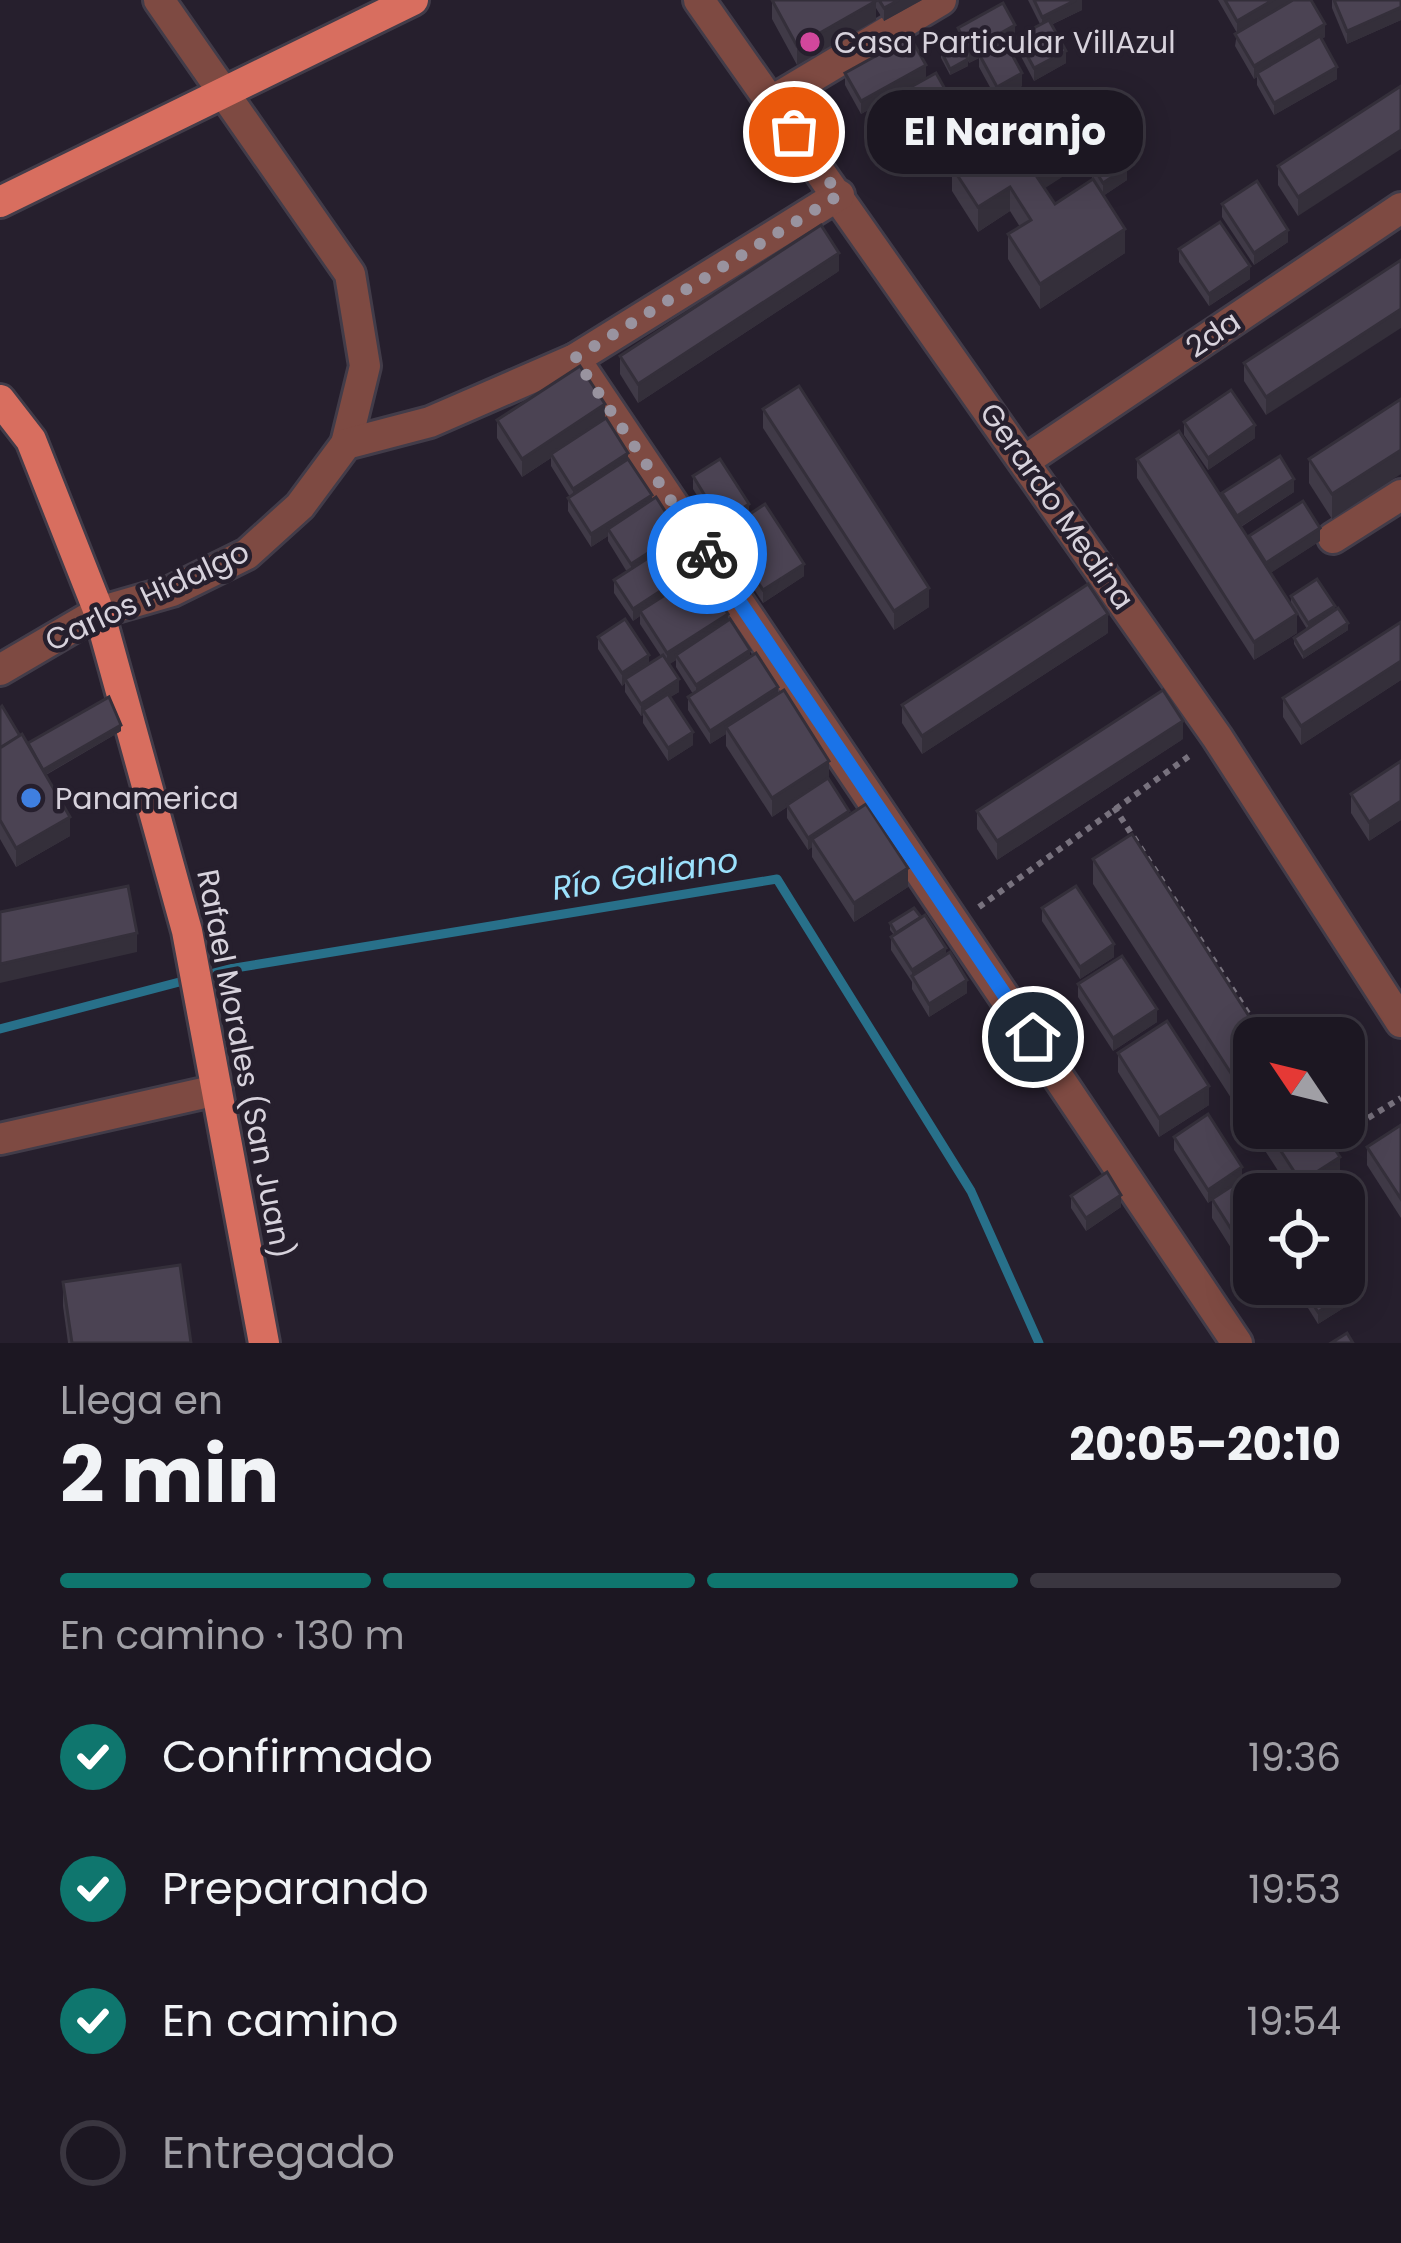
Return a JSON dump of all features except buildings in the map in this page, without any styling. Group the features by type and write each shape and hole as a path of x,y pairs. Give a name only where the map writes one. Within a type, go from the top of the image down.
{"main road":[{"path":"2,203 413,0"},
{"name":"Rafael Morales (San Juan)","path":"0,400 31,440 100,612 187,931 264,1343"}],"street":[{"path":"159,0 350,274 365,366 346,443 430,422 575,358 839,195"},
{"name":"Gerardo Medina","path":"699,0 1217,737 1401,1022"},
{"path":"772,101 941,0"},
{"name":"2da","path":"1026,460 1401,208"},
{"path":"575,358 1237,1343"},
{"name":"Carlos Hidalgo","path":"0,670 100,612 172,591 247,554 299,506 346,443"},
{"path":"1334,538 1401,495"},
{"path":"0,1139 217,1090"}],"path":[{"path":"957,923 1217,737"},
{"path":"1114,807 1250,1017"},
{"path":"1365,1119 1401,1097"}],"waterway":[{"name":"Río Galiano","path":"0,1029 229,969 777,879 971,1191 1039,1343"}],"way so far":[{"path":"707,554 575,358 839,195 794,132"}],"place":[{"name":"Casa Particular VillAzul","path":"810,42"},
{"name":"El Naranjo","path":"794,132"},
{"name":"Panamerica","path":"31,798"}],"route":[{"path":"707,554 1033,1037"}]}
